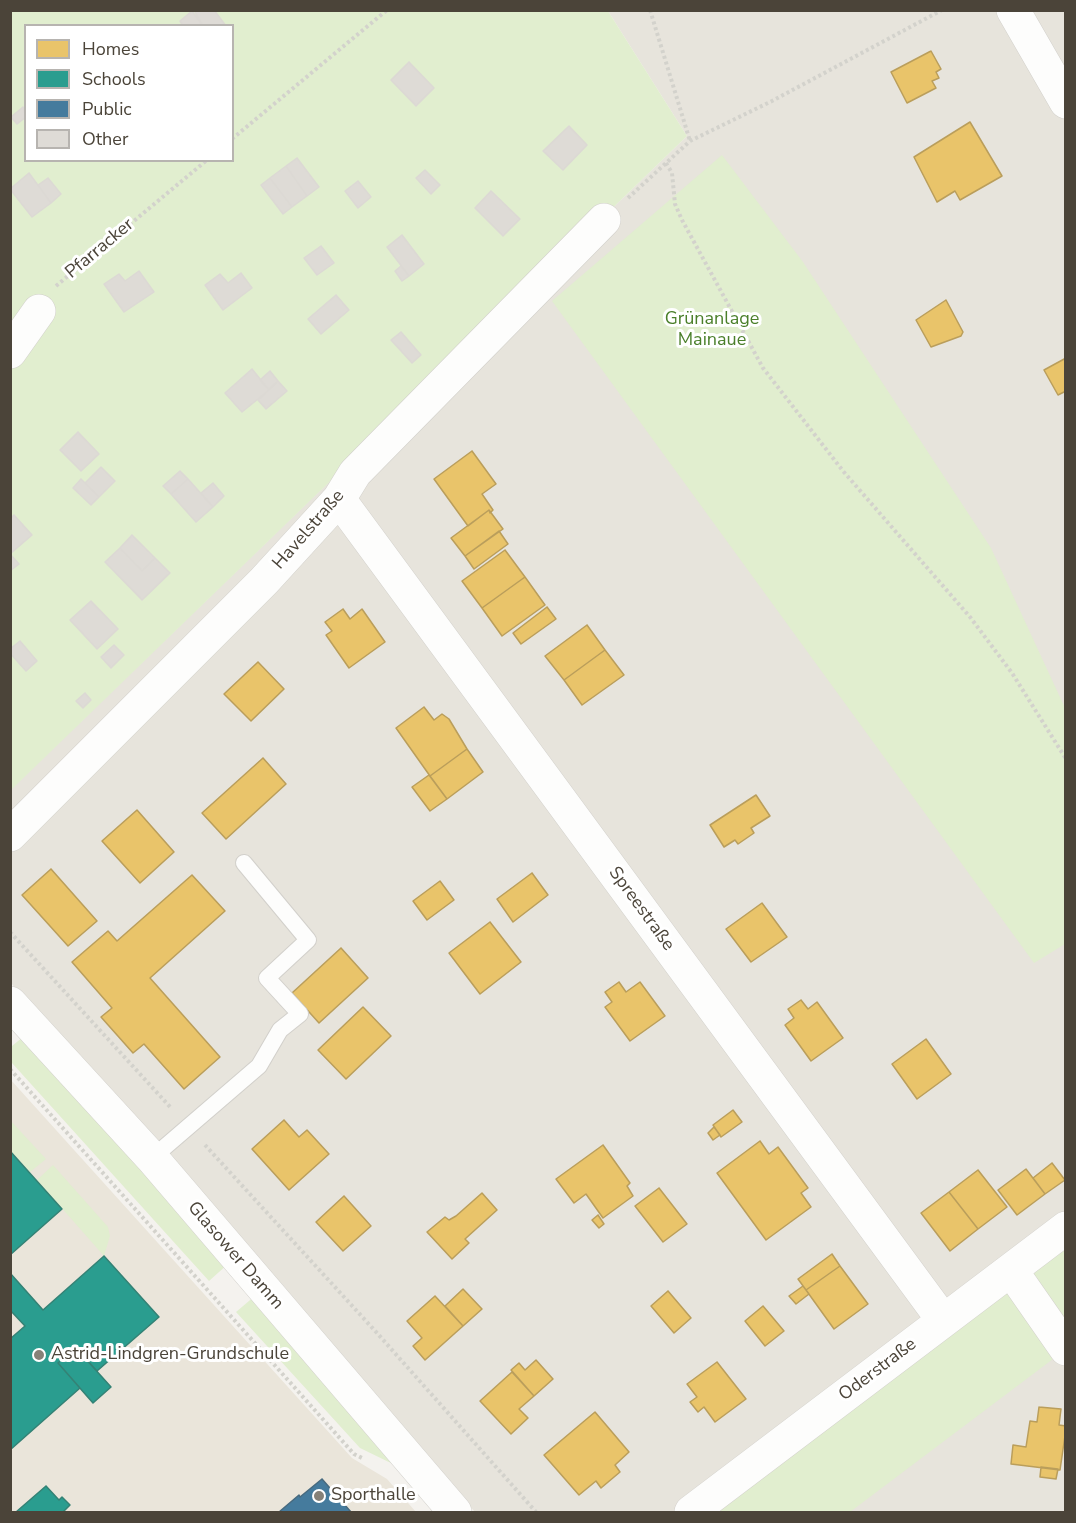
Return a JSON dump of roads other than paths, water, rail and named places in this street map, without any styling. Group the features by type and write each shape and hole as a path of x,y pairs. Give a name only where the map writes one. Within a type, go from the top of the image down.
{"street":[{"path":"1013,10 1065,102"},
{"name":"Havelstraße","path":"10,835 264,581 339,499 355,473 604,220"},
{"path":"10,352 39,311"},
{"name":"Spreestraße","path":"339,499 943,1320"},
{"name":"Glasower Damm","path":"10,1003 152,1158 455,1512"},
{"name":"Oderstraße","path":"691,1512 1065,1228"},
{"path":"1011,1270 1065,1349"}],"lane":[{"path":"152,1158 259,1066 280,1030 300,1014 267,978 308,940 244,863"}],"place":[{"name":"Astrid-Lindgren-Grundschule","path":"39,1355"},
{"name":"Sporthalle","path":"319,1496"}],"park label":[{"name":"Grünanlage Mainaue","path":"712,330"}]}
